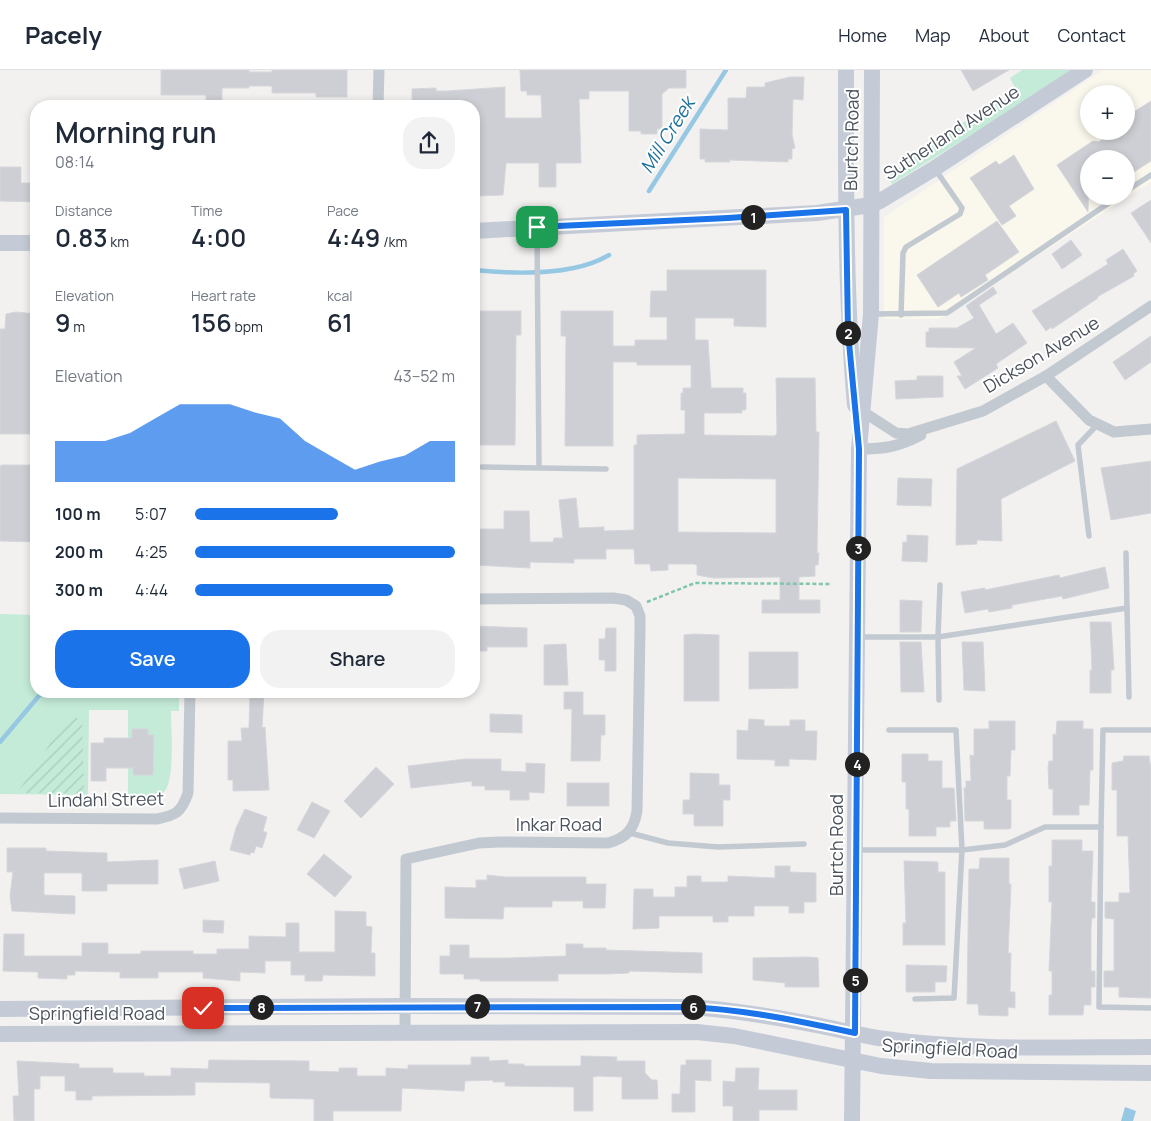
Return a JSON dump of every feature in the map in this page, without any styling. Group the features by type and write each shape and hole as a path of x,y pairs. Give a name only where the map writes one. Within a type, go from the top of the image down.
{"main road":[{"name":"Burtch Road","path":"846,70 848,332 859,449"},
{"name":"Burtch Road","path":"852,1121 855,1033 859,449 871,314 872,70"},
{"name":"Sutherland Avenue","path":"480,231 758,217 846,210 871,205 935,168 1084,70"},
{"path":"0,243 30,243"},
{"name":"Springfield Road","path":"0,1009 406,1006 717,1008 883,1039 980,1048 1151,1047"},
{"name":"Springfield Road","path":"0,1034 697,1032 734,1036 854,1060 931,1071 1151,1073"}],"street":[{"path":"378,100 379,70"},
{"name":"Dickson Avenue","path":"862,412 896,433 908,434 983,410 1046,376 1151,306"},
{"path":"1046,376 1089,420 1114,432 1151,429"},
{"name":"Dickson Avenue","path":"859,449 885,450 901,446 945,423"},
{"path":"480,599 613,598 626,600 636,606 640,616 638,799 635,822 630,833"},
{"name":"Lindahl Street","path":"0,818 157,819 174,815 183,806 188,793 190,698"},
{"name":"Inkar Road","path":"405,1032 406,859 500,842 608,843 630,833"}],"lane":[{"path":"901,315 903,253 906,247 960,214 962,208 935,168"},
{"path":"1135,185 1151,175"},
{"path":"871,314 947,313 1106,205"},
{"path":"537,227 539,278 539,468"},
{"path":"1089,536 1078,445 1098,424"},
{"path":"482,468 606,469"},
{"path":"1126,553 1129,697"},
{"path":"939,700 938,637 940,585"},
{"path":"857,637 938,637 1127,608"},
{"path":"889,730 956,730 962,850 954,998 914,998"},
{"path":"1151,730 1103,730 1100,827 1099,1007 1151,1008"},
{"path":"856,850 962,850 1005,845 1045,827 1100,827"},
{"path":"630,833 668,843 718,847 804,844"}],"path":[{"path":"636,606 695,583 832,584"}],"shaded area":[{"path":"1103,70 1151,70 1151,182 1135,192 1135,150 1080,150 1080,205 1116,205 940,319 884,319 884,217 1080,85 1080,140 1135,140 1135,85 1081,85"}],"green space":[{"path":"1022,70 1076,70 892,184 888,176 935,142 967,120 1019,95 1010,78"},
{"path":"0,614 30,615 30,698 179,698 179,711 171,711 171,768 166,789 162,794 150,797 128,795 128,710 89,710 88,795 0,794"},
{"path":"67,718 82,718 84,793 17,793"}],"water":[{"path":"1125,1107 1136,1111 1133,1121 1121,1121"}],"building":[{"path":"161,70 249,70 249,72 272,72 272,70 347,70 347,97 316,97 316,93 272,93 272,86 222,88 222,100 206,100 206,95 161,95"},
{"path":"520,70 686,70 686,88 669,88 662,94 662,129 657,129 657,134 641,134 641,131 629,131 629,91 589,91 589,99 579,99 581,163 556,163 556,187 539,187 539,163 506,163 503,195 480,196 480,100 412,100 412,89 436,88 436,91 447,91 505,87 505,118 542,118 541,95 527,95 527,91 521,91"},
{"path":"961,70 1009,70 973,91"},
{"path":"790,77 804,77 803,100 793,99 792,135 795,148 792,149 792,159 788,159 788,162 729,160 730,162 705,162 705,159 700,159 700,129 728,130 728,98 746,98 747,87 765,87 765,83"},
{"path":"1151,101 1151,161 1135,171 1135,150 1080,150 1080,200 1057,165 1093,141 1135,140 1135,111"},
{"path":"1014,155 1034,189 1009,206 1016,216 1002,225 970,178 996,161 999,165"},
{"path":"0,167 21,167 21,183 30,183 30,202 0,201"},
{"path":"1151,200 1151,243 1131,213"},
{"path":"1083,205 1088,205 1088,212"},
{"path":"997,221 1019,252 985,275 988,280 961,297 959,293 938,307 917,275"},
{"path":"1071,240 1082,255 1062,269 1052,254"},
{"path":"1123,249 1137,271 1133,274 1134,276 1097,297 1052,329 1051,327 1046,331 1032,311 1108,264 1106,260"},
{"path":"667,270 766,270 766,327 734,326 734,318 695,318 695,340 708,340 711,388 743,388 743,393 746,393 746,410 742,410 742,413 704,413 704,435 775,436 777,433 776,378 815,378 816,432 819,432 817,553 819,553 818,565 815,565 815,576 799,577 799,600 820,600 820,613 762,613 762,600 780,600 780,577 713,578 697,575 697,565 694,564 668,564 668,570 651,571 650,564 635,564 634,549 606,549 606,559 574,559 574,563 530,562 530,568 480,565 480,529 504,529 504,511 529,511 530,542 553,542 554,538 563,538 559,500 576,498 579,528 604,527 604,531 634,530 634,445 637,445 637,435 685,434 685,410 681,410 681,393 683,393 683,388 691,388 691,365 637,365 637,362 613,362 613,446 565,446 566,336 561,336 561,311 613,311 613,346 635,346 635,340 667,340 667,317 650,317 651,291 667,291","holes":["678,478 776,479 776,533 678,532"]},
{"path":"993,287 997,293 979,305 996,334 1013,323 1027,343 996,364 998,368 965,389 957,376 962,376 954,362 976,348 926,347 926,332 929,332 929,328 957,328 974,318 966,306"},
{"path":"480,311 521,311 521,335 516,335 515,445 480,445"},
{"path":"16,312 30,313 30,434 0,434 0,329 5,329 6,314"},
{"path":"1151,336 1151,362 1125,380 1113,362"},
{"path":"917,376 943,376 943,397 896,399 895,381 917,380"},
{"path":"1056,421 1075,461 1001,499 1002,541 977,540 977,544 956,545 957,469"},
{"path":"1151,461 1151,513 1111,520 1101,468"},
{"path":"30,465 30,542 0,541 0,466"},
{"path":"898,478 932,479 931,506 897,505"},
{"path":"907,535 928,536 927,562 902,561 903,542 907,542"},
{"path":"1105,567 1109,588 1063,599 1062,596 1012,605 1012,608 989,612 988,609 965,613 961,592 985,588 985,590 1059,575 1060,578"},
{"path":"900,600 922,601 921,632 900,632"},
{"path":"1090,622 1111,622 1114,670 1111,670 1111,693 1090,693 1090,670 1092,670"},
{"path":"480,626 527,628 527,647 487,647 487,651 480,651"},
{"path":"606,628 616,628 616,671 605,671 605,660 599,660 599,639 605,639"},
{"path":"684,635 719,635 719,701 684,701"},
{"path":"900,642 921,642 924,692 901,692"},
{"path":"962,642 983,642 985,691 964,690"},
{"path":"566,644 568,685 544,685 544,645"},
{"path":"749,652 798,652 798,688 749,689"},
{"path":"564,692 583,692 583,715 605,715 605,735 601,735 600,761 571,761 572,709 564,709"},
{"path":"250,698 264,698 262,728 265,727 269,790 233,791 233,780 228,780 228,741 242,741 241,728 249,728"},
{"path":"490,714 522,715 522,733 490,732"},
{"path":"749,719 764,720 764,726 790,726 790,720 805,720 805,731 817,731 816,760 789,759 789,766 775,766 775,760 737,759 737,730 748,731"},
{"path":"989,721 1015,721 1015,750 1011,750 1010,776 1007,776 1007,800 1011,800 1011,828 1009,829 984,829 984,821 965,821 964,788 966,788 966,781 971,781 970,755 974,756 974,729 989,729"},
{"path":"1057,721 1083,721 1083,729 1093,729 1093,770 1090,770 1089,805 1079,805 1079,815 1053,815 1053,789 1049,789 1048,768 1049,761 1053,761 1053,734 1056,735"},
{"path":"132,729 148,729 148,735 154,735 153,775 133,775 133,768 106,768 106,781 91,781 91,743 104,743 104,738 132,738"},
{"path":"902,754 928,754 928,761 942,761 942,788 954,788 956,821 950,821 950,827 936,827 936,836 909,836 906,782 902,782"},
{"path":"1124,756 1149,756 1151,769 1151,998 1119,997 1119,987 1104,987 1104,971 1114,971 1114,919 1105,918 1105,902 1119,902 1119,893 1130,893 1128,836 1117,836 1117,790 1112,790 1112,763 1123,761"},
{"path":"465,759 501,759 501,771 526,772 526,763 545,764 544,793 529,792 529,800 510,800 510,790 485,790 485,786 472,786 472,781 411,788 408,766"},
{"path":"376,767 394,784 361,818 344,801"},
{"path":"690,773 719,774 719,785 730,785 730,800 723,800 723,826 694,826 694,814 683,814 683,800 690,800"},
{"path":"567,783 609,783 609,806 567,806"},
{"path":"312,802 330,811 314,838 297,830"},
{"path":"245,809 267,817 263,831 267,833 262,848 256,846 254,853 251,852 250,855 230,850 236,828"},
{"path":"1052,840 1082,840 1082,851 1093,851 1091,902 1095,902 1095,918 1092,918 1091,927 1091,971 1095,971 1095,987 1091,987 1091,1005 1084,1005 1083,1015 1049,1015 1049,995 1052,995 1052,971 1049,971 1052,902 1049,902 1049,866 1052,866"},
{"path":"7,848 46,848 46,851 107,853 107,862 158,860 158,884 107,884 107,891 82,891 82,873 44,873 44,895 75,896 75,914 12,911 10,896 13,872 7,872"},
{"path":"324,854 352,877 335,897 307,874"},
{"path":"980,858 1009,858 1009,884 1011,884 1008,953 1011,953 1010,992 1015,992 1015,1008 1008,1007 1008,1016 979,1015 978,1004 967,1004 969,869 979,869"},
{"path":"215,861 219,881 184,889 179,869"},
{"path":"904,861 938,862 938,872 945,872 945,945 903,945 903,923 906,923"},
{"path":"775,866 790,866 790,872 816,873 816,902 804,902 804,913 789,913 789,906 754,906 754,916 728,916 728,922 713,922 713,916 659,916 659,928 633,929 634,889 653,889 653,897 675,897 675,887 687,887 687,876 701,876 701,882 728,882 728,876 775,878"},
{"path":"487,875 505,877 586,877 586,884 606,884 605,908 583,908 583,901 552,901 552,907 504,907 503,919 445,918 445,887 476,888 476,880 487,880"},
{"path":"335,911 366,912 366,926 372,927 371,953 375,953 375,976 323,975 322,981 305,981 305,975 291,975 291,961 265,961 265,973 240,972 240,981 203,978 203,972 158,972 158,978 120,978 120,972 75,971 75,975 67,975 67,979 38,978 38,972 3,971 4,934 24,934 24,956 82,956 82,943 108,943 108,954 141,954 141,951 193,951 193,954 217,954 217,949 249,949 249,936 286,937 286,923 299,923 299,952 335,952"},
{"path":"203,920 224,921 223,933 203,932"},
{"path":"566,944 583,944 583,948 606,948 606,950 702,953 702,973 629,971 629,973 558,974 558,981 480,981 480,979 464,979 464,974 440,974 440,956 450,956 450,945 469,945 469,958 510,958 566,956"},
{"path":"753,958 818,958 819,987 785,987 785,983 753,980"},
{"path":"906,965 947,966 946,982 935,982 935,992 906,992"},
{"path":"581,1056 617,1057 616,1061 645,1061 645,1073 652,1080 657,1080 658,1099 622,1099 622,1077 598,1076 593,1077 593,1111 574,1111 574,1087 505,1086 505,1082 493,1082 493,1080 465,1081 464,1091 402,1088 401,1111 333,1111 333,1121 314,1121 314,1099 270,1098 270,1083 195,1082 195,1095 92,1096 92,1100 76,1100 76,1091 65,1091 65,1076 40,1076 40,1089 34,1089 34,1121 14,1121 13,1096 19,1096 17,1061 79,1064 79,1068 113,1068 113,1073 144,1073 144,1076 171,1076 171,1068 208,1069 209,1060 309,1061 309,1071 339,1072 339,1068 357,1068 357,1076 386,1076 386,1068 408,1069 408,1065 471,1065 471,1057 489,1057 489,1061 508,1060 508,1064 524,1064 524,1066 581,1066"},
{"path":"686,1060 711,1060 711,1081 695,1080 695,1112 672,1112 672,1094 680,1094 681,1065 686,1065"},
{"path":"736,1068 759,1068 758,1090 797,1090 797,1110 759,1110 759,1121 733,1121 733,1106 723,1106 723,1081 735,1082"}],"waterway":[{"name":"Mill Creek","path":"649,191 726,70"},
{"name":"Mill Creek","path":"480,270 525,273 561,270 579,267 609,255"},
{"name":"Mill Creek","path":"0,742 37,698"}],"route":[{"path":"203,1008 406,1006 717,1008 855,1033 859,449 848,332 846,210 728,218 537,227"}]}
